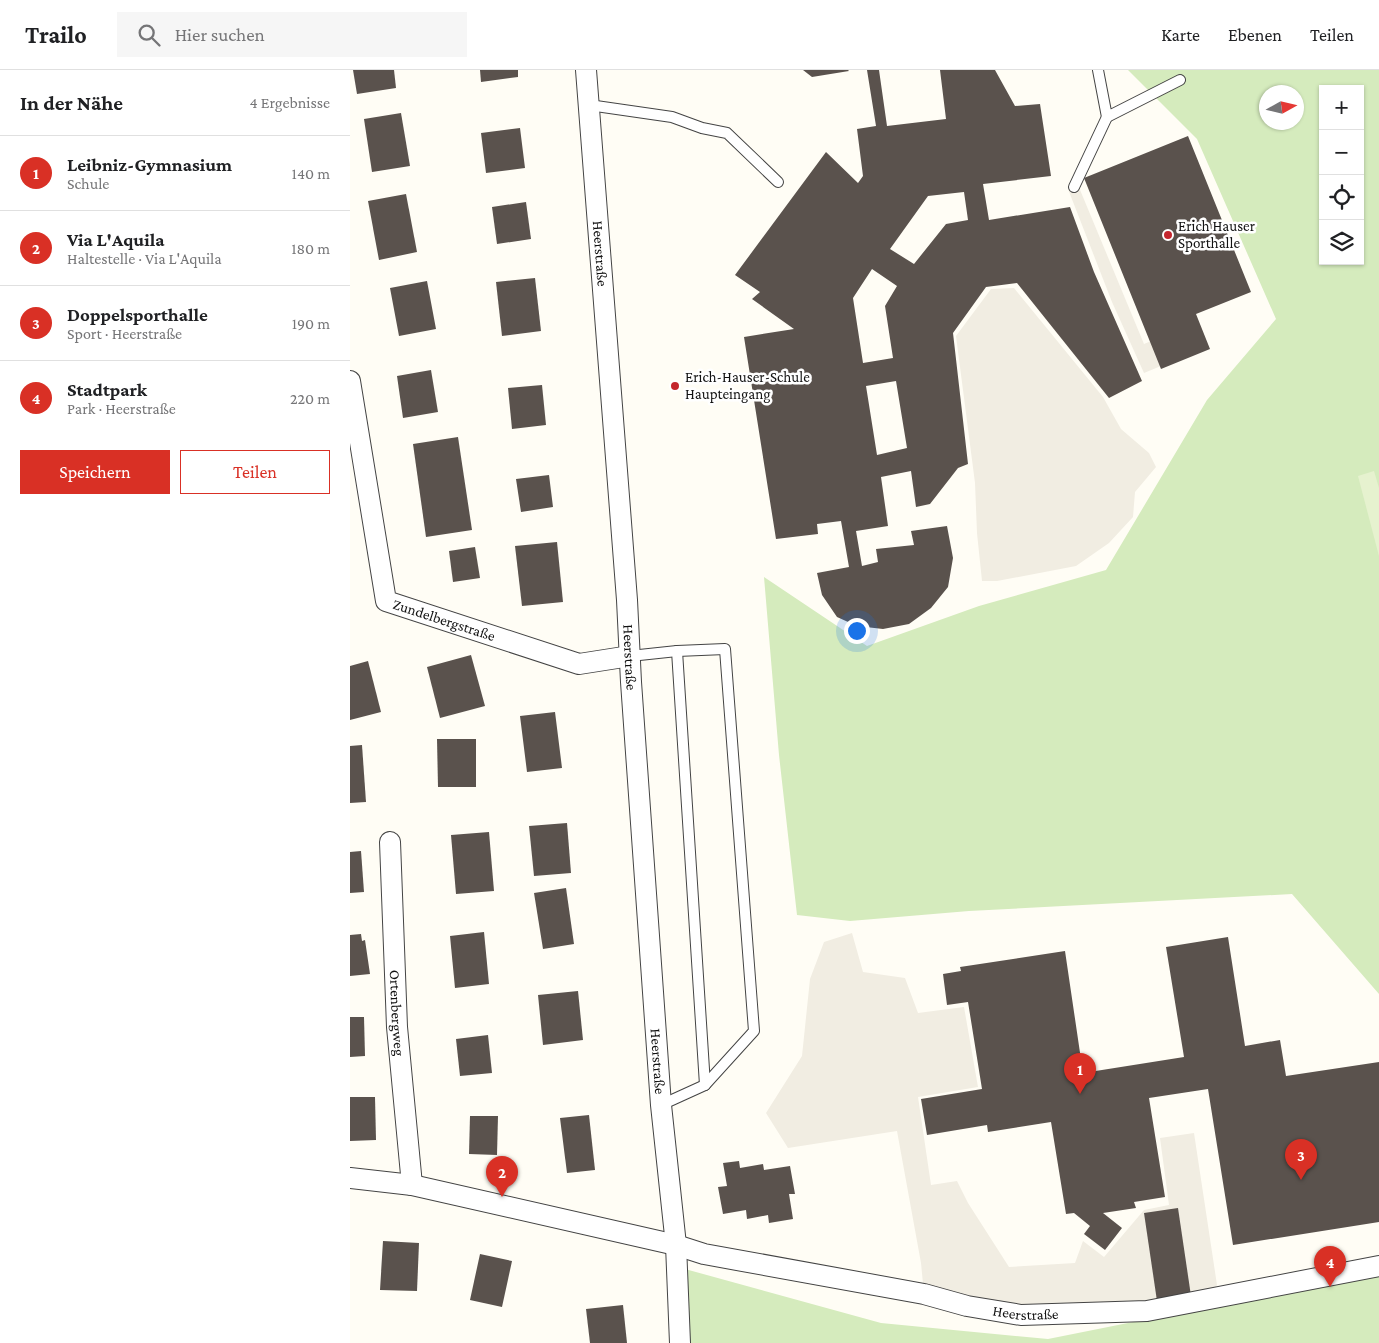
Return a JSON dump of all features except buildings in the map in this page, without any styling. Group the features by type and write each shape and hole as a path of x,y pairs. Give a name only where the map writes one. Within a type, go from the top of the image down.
{"street":[{"name":"Heerstraße","path":"586,70 630,656 661,1105 676,1245 680,1343"},
{"name":"Zundelbergstraße","path":"350,381 386,600 579,664 630,656"},
{"name":"Ortenbergweg","path":"390,842 397,1028 412,1185"},
{"path":"350,1178 412,1185 676,1245"},
{"name":"Heerstraße","path":"676,1245 704,1254 924,1294 967,1306 1021,1315 1146,1311 1379,1266"}],"lane":[{"path":"1074,187 1107,117 1098,70"},
{"path":"1107,117 1180,80"},
{"path":"589,105 672,117 702,128 727,133 778,182"},
{"path":"630,656 677,651 725,649 754,1031 705,1086 661,1105"},
{"path":"677,651 705,1086"}],"green space":[{"path":"1128,70 1379,70 1379,994 1292,894 969,911 850,921 797,915 779,755 764,577 867,646 979,606 1106,570 1207,400 1276,319 1197,139"},
{"path":"1374,471 1379,488 1379,556 1358,476"},
{"path":"1379,1264 1379,1343 690,1343 685,1269 881,1323 1048,1339 1148,1319"}],"shaded area":[{"path":"1078,185 1144,344 1197,322 1207,347 1144,373 1112,302 1068,189"},
{"path":"1014,288 1103,397 1121,429 1149,453 1156,467 1135,492 1133,517 1109,543 1076,566 997,581 982,581 977,533 975,483 956,336 991,289"},
{"path":"852,933 863,972 905,978 918,1013 964,1007 978,1087 918,1097 931,1185 957,1181 968,1203 1009,1267 1075,1263 1083,1241 1104,1257 1144,1210 1169,1205 1160,1138 1194,1133 1217,1285 1204,1306 1021,1315 924,1294 921,1263 897,1131 788,1148 766,1113 802,1056 810,979 824,942"}],"place":[{"name":"Erich Hauser Sporthalle","path":"1168,235"},
{"name":"Erich-Hauser-Schule Haupteingang","path":"675,386"},
{"name":"Leibniz-Gymnasium","path":"1080,1094"},
{"name":"Doppelsporthalle","path":"1301,1180"},
{"name":"Via L'Aquila","path":"502,1197"},
{"name":"Stadtpark","path":"1330,1287"}]}
